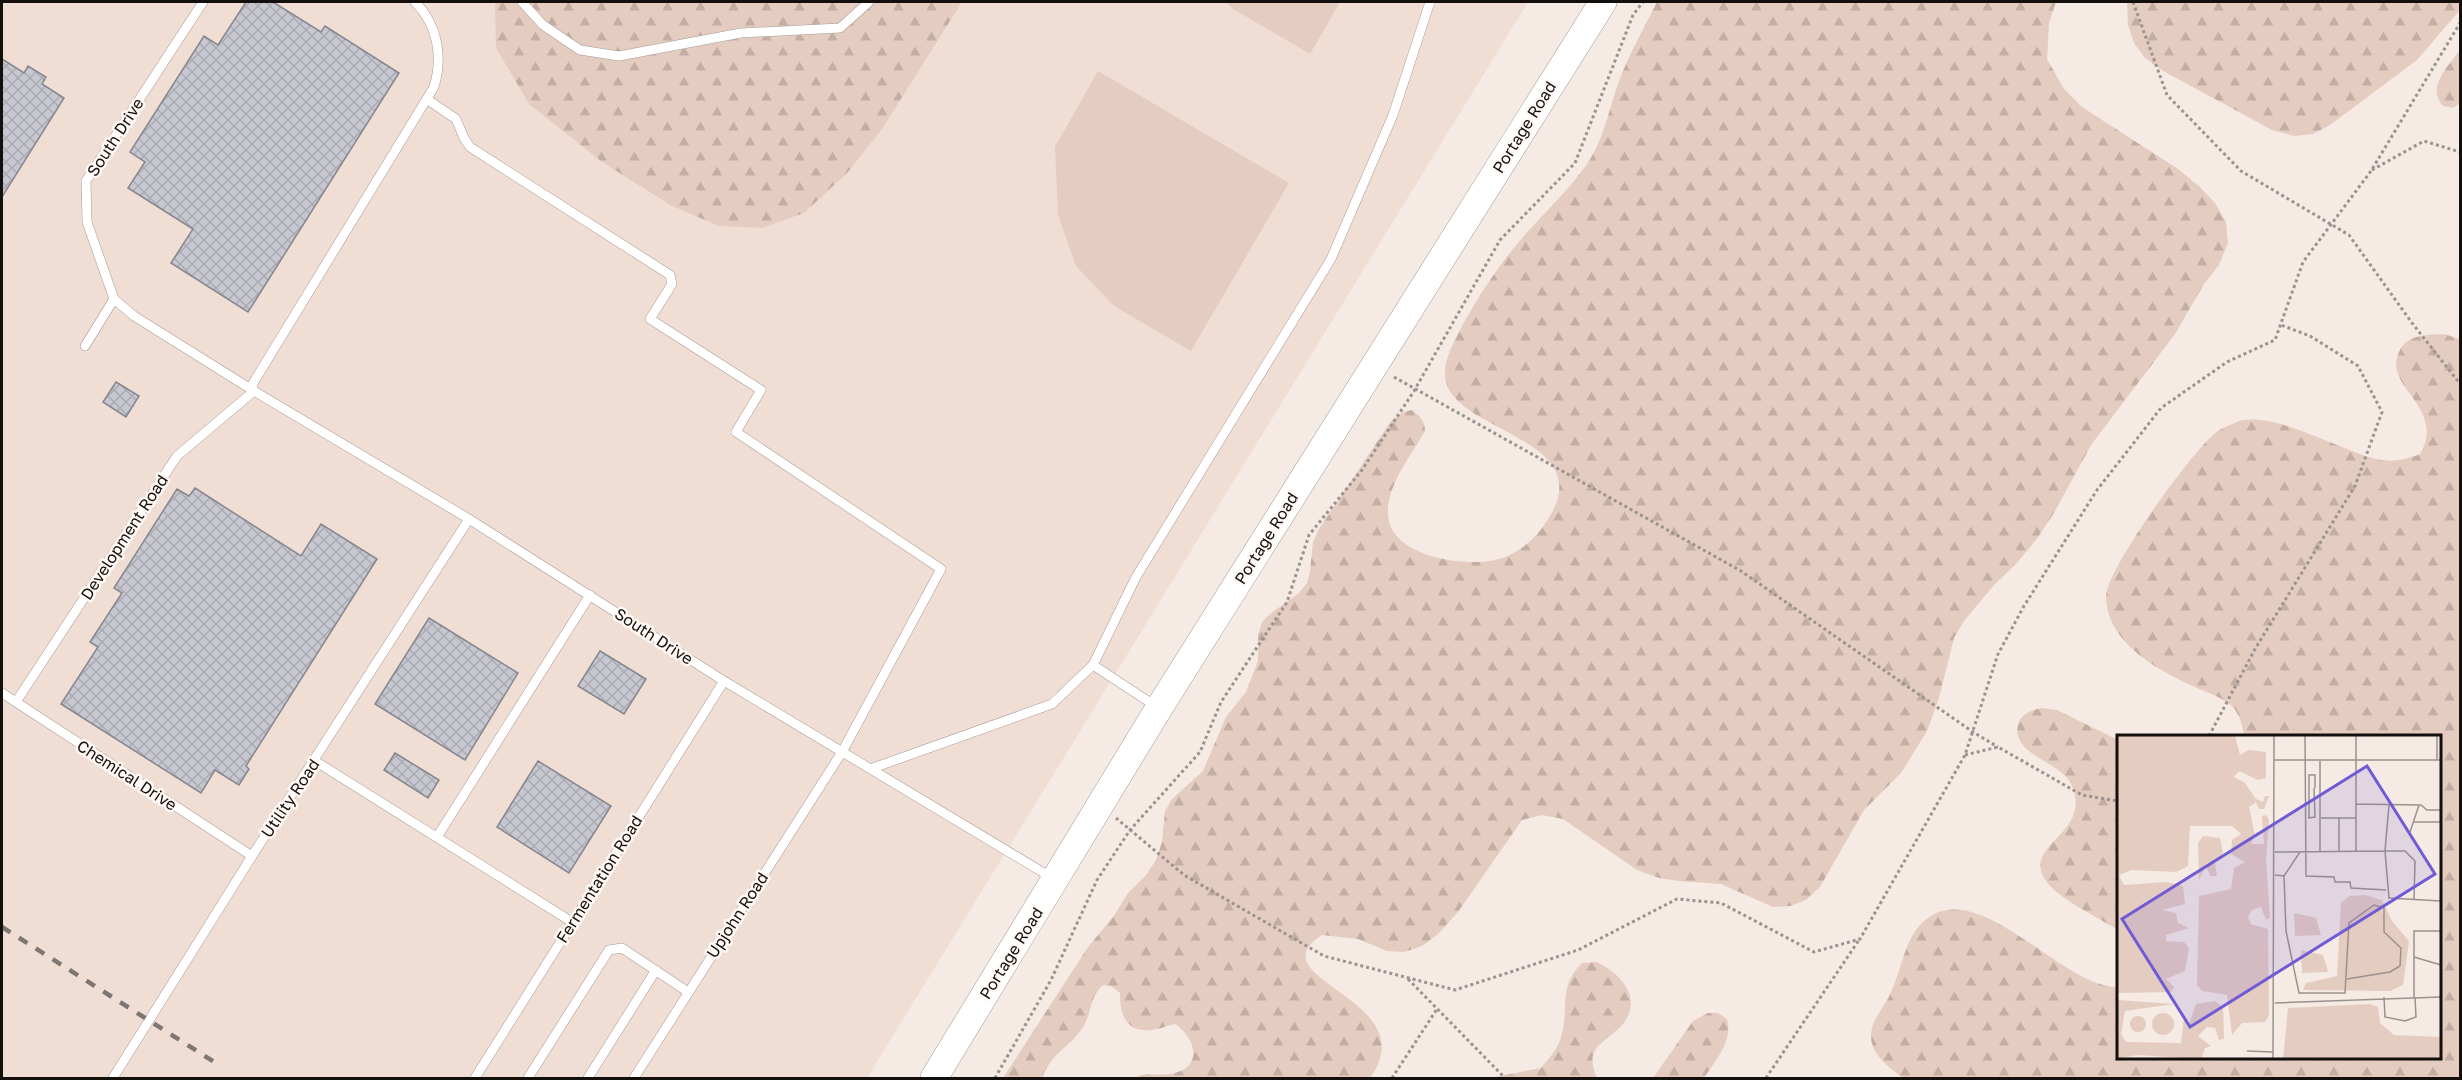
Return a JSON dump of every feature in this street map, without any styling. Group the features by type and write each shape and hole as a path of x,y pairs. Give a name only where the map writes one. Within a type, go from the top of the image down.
{"main road":[{"name":"Portage Road","path":"934,1078 1056,881 1159,708 1603,2"}],"lane":[{"name":"South Drive","path":"203,2 86,181 87,222 114,299 134,316 254,391 469,519 724,681 842,752 873,768 1056,881"},
{"path":"254,391 252,385 428,100 438,73 438,45 427,16 415,2"},
{"path":"522,2 543,25 580,50 619,56 741,33 840,28 869,2"},
{"path":"873,768 1052,704 1093,665 1136,577 1331,259 1393,115 1430,2"},
{"name":"Upjohn Road","path":"428,100 456,118 470,147 670,275 672,284 650,319 761,390 736,432 941,569 842,752 634,1078"},
{"path":"85,346 114,299"},
{"name":"Development Road","path":"16,702 177,456 254,391"},
{"name":"Utility Road","path":"113,1078 252,856 469,519"},
{"path":"437,837 591,595"},
{"path":"1093,665 1159,708"},
{"name":"Fermentation Road","path":"475,1078 724,681"},
{"name":"Chemical Drive","path":"2,693 252,856"},
{"path":"315,761 572,922"},
{"path":"528,1078 609,950 622,948 688,992"},
{"path":"588,1078 656,970"}],"path":[{"path":"994,1078 1051,980 1097,880 1130,830 1200,752 1221,702 1287,602 1309,535 1362,470 1414,391 1500,240 1575,163 1633,15 1643,2"},
{"path":"2133,2 2167,95 2241,171 2349,235 2412,323 2460,382"},
{"path":"1766,1078 1860,939 1965,756 1998,654 2024,606 2097,490 2161,408 2227,362 2276,340 2302,262 2371,171 2460,23"},
{"path":"2371,171 2424,141 2460,152"},
{"path":"2210,735 2255,649 2355,486 2382,412 2358,366 2310,336 2280,325"},
{"path":"1375,364 1414,391 1742,571 1973,732 1998,747 2082,795 2117,801"},
{"path":"1965,756 1998,747"},
{"path":"1101,805 1184,875 1324,956 1455,990 1578,950 1677,899 1721,903 1814,952 1860,939"},
{"path":"1406,977 1505,1078"},
{"path":"1392,1078 1437,1010"}],"shaded area":[{"path":"2,2 1528,2 867,1078 2,1078"}],"green space":[{"path":"495,2 962,2 882,129 848,172 804,213 762,228 719,226 672,206 602,162 529,104 496,48"},
{"path":"1226,2 1340,2 1310,54 1233,9"},
{"path":"1657,2 2056,2 2049,23 2047,59 2064,89 2082,107 2178,169 2215,203 2226,222 2228,243 2219,265 2204,284 2175,334 2091,445 2054,513 2036,540 1964,621 1954,638 1939,698 1927,731 1901,773 1864,810 1820,887 1806,900 1790,906 1773,907 1721,884 1659,878 1637,870 1563,819 1542,815 1522,820 1458,912 1438,934 1422,946 1404,952 1387,951 1358,939 1322,935 1307,951 1308,965 1322,979 1362,1009 1377,1028 1381,1051 1370,1078 1135,1078 1146,1075 1172,1074 1186,1068 1193,1057 1192,1044 1175,1024 1147,1030 1133,1027 1124,1017 1120,993 1111,986 1103,985 1095,995 1083,1027 1051,1061 1042,1078 1003,1078 1088,947 1156,860 1162,842 1165,811 1172,799 1203,771 1226,717 1246,692 1258,661 1258,635 1262,622 1299,593 1307,583 1313,542 1319,529 1391,421 1403,412 1412,410 1422,419 1425,427 1425,431 1395,482 1388,504 1392,530 1402,541 1417,550 1453,561 1488,561 1502,558 1517,551 1530,541 1550,516 1559,489 1554,468 1538,451 1468,409 1451,393 1445,374 1446,364 1458,334 1491,278 1521,239 1574,181 1593,154 1623,71"},
{"path":"2127,2 2460,2 2460,10 2417,60 2330,125 2313,134 2294,136 2272,130 2165,72 2145,58 2134,43 2128,25"},
{"path":"2460,50 2460,103 2453,108 2443,106 2438,99 2438,84"},
{"path":"1098,71 1289,183 1191,351 1114,306 1076,266 1058,215 1055,147"},
{"path":"2444,334 2460,339 2460,1078 1903,1078 1877,1054 1871,1038 1872,1030 1895,983 1912,937 1923,922 1945,910 1968,911 1993,921 2071,970 2095,982 2117,987 2117,1059 2441,1059 2441,735 2244,735 2239,717 2233,707 2216,696 2165,672 2135,652 2111,621 2106,596 2120,562 2151,512 2202,447 2215,433 2228,426 2252,420 2269,421 2289,426 2381,460 2401,460 2420,454 2426,437 2426,423 2400,378 2396,361 2402,346 2424,335"},
{"path":"2042,708 2057,710 2117,740 2117,929 2058,893 2044,878 2040,866 2043,855 2068,825 2074,813 2076,799 2070,782 2064,775 2021,743 2018,735 2019,721 2031,711"},
{"path":"1596,962 1621,980 1627,988 1631,1006 1622,1025 1594,1052 1593,1067 1597,1078 1490,1078 1541,1068 1560,1041 1569,981 1582,963"},
{"path":"1708,1013 1718,1013 1727,1019 1728,1035 1726,1043 1704,1078 1653,1078 1693,1021"}],"building":[{"path":"246,2 273,2 321,32 325,26 399,73 248,312 171,263 193,229 128,188 145,162 130,152 204,36 218,45"},
{"path":"2,59 24,73 28,66 46,77 42,84 64,98 2,197"},
{"path":"116,382 139,396 126,417 103,402"},
{"path":"195,488 301,556 321,524 377,559 246,766 249,769 239,785 215,770 201,793 61,704 98,647 90,642 122,593 114,588 177,489 189,496"},
{"path":"429,618 518,673 465,760 375,704"},
{"path":"600,651 646,679 624,714 578,686"},
{"path":"395,753 439,780 428,798 384,770"},
{"path":"538,761 611,806 569,873 497,827"}],"railway":[{"path":"2,927 219,1065"}]}
